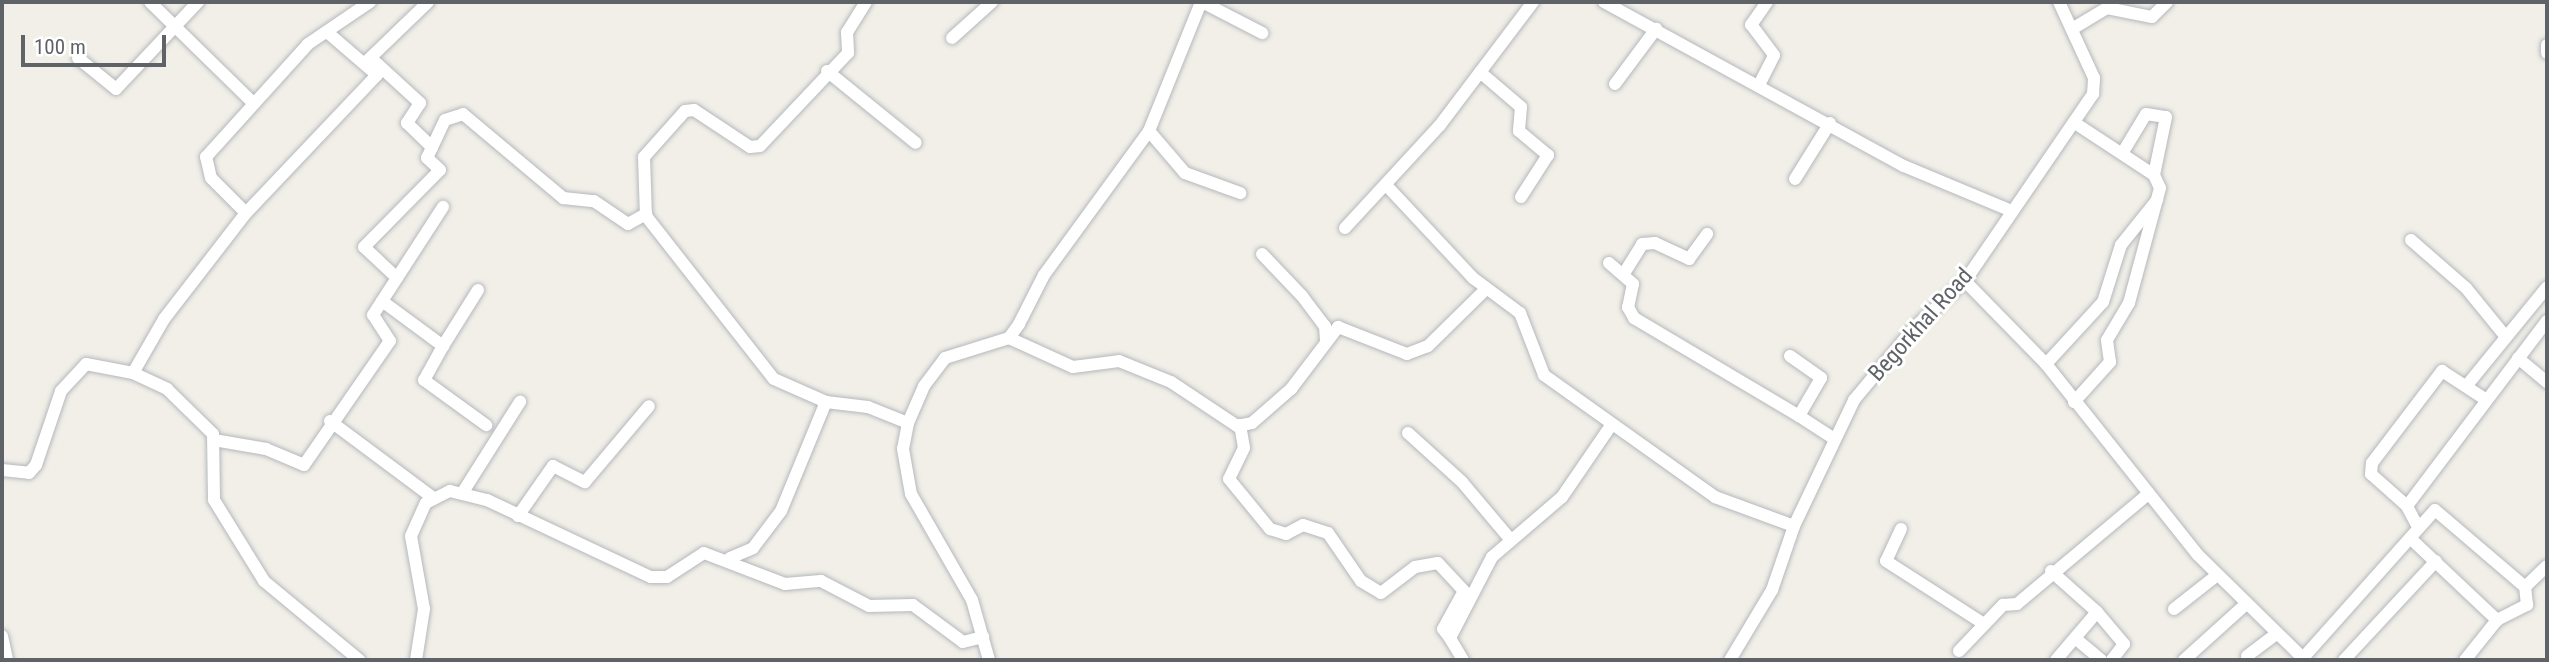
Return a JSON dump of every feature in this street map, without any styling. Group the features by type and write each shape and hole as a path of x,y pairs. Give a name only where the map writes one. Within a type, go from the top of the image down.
{"street":[{"path":"150,2 251,102"},
{"path":"78,58 116,89 198,2"},
{"path":"246,213 205,167 217,139 251,102 327,32 370,2"},
{"path":"368,59 428,2"},
{"path":"866,2 847,32 850,50 756,148 694,110 685,111 644,157 646,214 774,379 826,402 868,407 908,423"},
{"path":"952,38 992,2"},
{"path":"1009,338 1039,284 1149,131 1201,2 1262,33"},
{"path":"1345,228 1386,184 1480,72 1534,2"},
{"path":"1604,2 1760,83 1904,166 2008,210"},
{"path":"1760,83 1774,55 1751,25 1768,2"},
{"name":"Begorkhal Road","path":"1730,660 1772,590 1794,526 1833,438 1880,365 1965,281 2008,210 2078,125 2095,86 2059,2"},
{"path":"2072,29 2114,5 2152,17 2167,2"},
{"path":"1615,84 1656,29"},
{"path":"327,32 368,59 420,103 407,123 432,147"},
{"path":"2547,45 2547,54"},
{"path":"133,373 164,320 246,213 372,84 377,75 368,59"},
{"path":"827,71 916,144"},
{"path":"1480,72 1521,107 1518,131 1548,155 1521,197"},
{"path":"397,278 364,247 440,170 427,158 445,120 463,114 563,198 594,201 628,224 646,214"},
{"path":"2074,402 2110,362 2107,340 2129,303 2158,200 2154,175 2166,117 2146,114 2123,152"},
{"path":"1796,179 1830,123"},
{"path":"2078,125 2123,152 2154,175"},
{"path":"1149,131 1185,173 1240,193"},
{"path":"1386,184 1486,289 1524,317 1537,367 1610,427 1735,508 1794,526"},
{"path":"2046,364 2103,302 2121,246 2158,200"},
{"path":"214,440 266,449 300,467 330,421 370,378 390,341 373,315 443,207"},
{"path":"1622,275 1647,242 1689,259 1707,234"},
{"path":"2411,240 2466,288 2506,337"},
{"path":"1262,254 1302,296 1325,326 1326,340"},
{"path":"1609,263 1633,284 1628,307 1634,318 1833,438"},
{"path":"1965,281 2046,364 2216,576 2304,659 2418,527 2441,511 2525,587 2527,605 2497,620 2465,660"},
{"path":"2468,384 2547,287"},
{"path":"989,660 966,587 911,494 902,450 908,423 924,386 946,358 1009,338 1073,367 1119,361 1171,382 1240,425 1252,423 1291,389 1338,327 1354,329 1376,345 1407,354 1428,346 1486,289"},
{"path":"478,290 425,380 486,425"},
{"path":"382,301 443,346"},
{"path":"2407,506 2485,399 2547,321"},
{"path":"1790,356 1821,378 1799,416"},
{"path":"2518,358 2547,382"},
{"path":"2,470 29,473 36,466 61,391 86,364 133,373 180,398 214,440 214,500 249,559 279,599 359,660"},
{"path":"2418,527 2407,506 2369,468 2442,371 2468,384 2485,399"},
{"path":"463,492 520,402"},
{"path":"730,558 753,548 781,511 826,402"},
{"path":"518,516 553,466 585,482 649,406"},
{"path":"330,421 432,496 463,492 660,579 704,553 730,558 785,584 813,579 869,606 913,605 957,641 983,637"},
{"path":"1240,425 1244,448 1229,478 1270,529 1286,534 1303,525 1328,533 1361,581 1381,593 1415,567 1438,563 1464,591 1443,629 1463,660"},
{"path":"1450,638 1486,567 1510,539 1562,497 1610,427"},
{"path":"1408,433 1462,482 1510,539"},
{"path":"1959,651 1984,624 2148,494"},
{"path":"416,660 424,609 411,536 432,496"},
{"path":"1901,529 1886,561 1984,624"},
{"path":"2410,538 2497,620"},
{"path":"2344,660 2436,561"},
{"path":"2525,587 2547,566"},
{"path":"2051,571 2097,612 2124,644 2112,660"},
{"path":"2174,609 2216,576"},
{"path":"2184,660 2246,604"},
{"path":"2056,660 2097,612"},
{"path":"2247,656 2277,633"},
{"path":"2,636 7,660"},
{"path":"2075,638 2101,660"}]}
